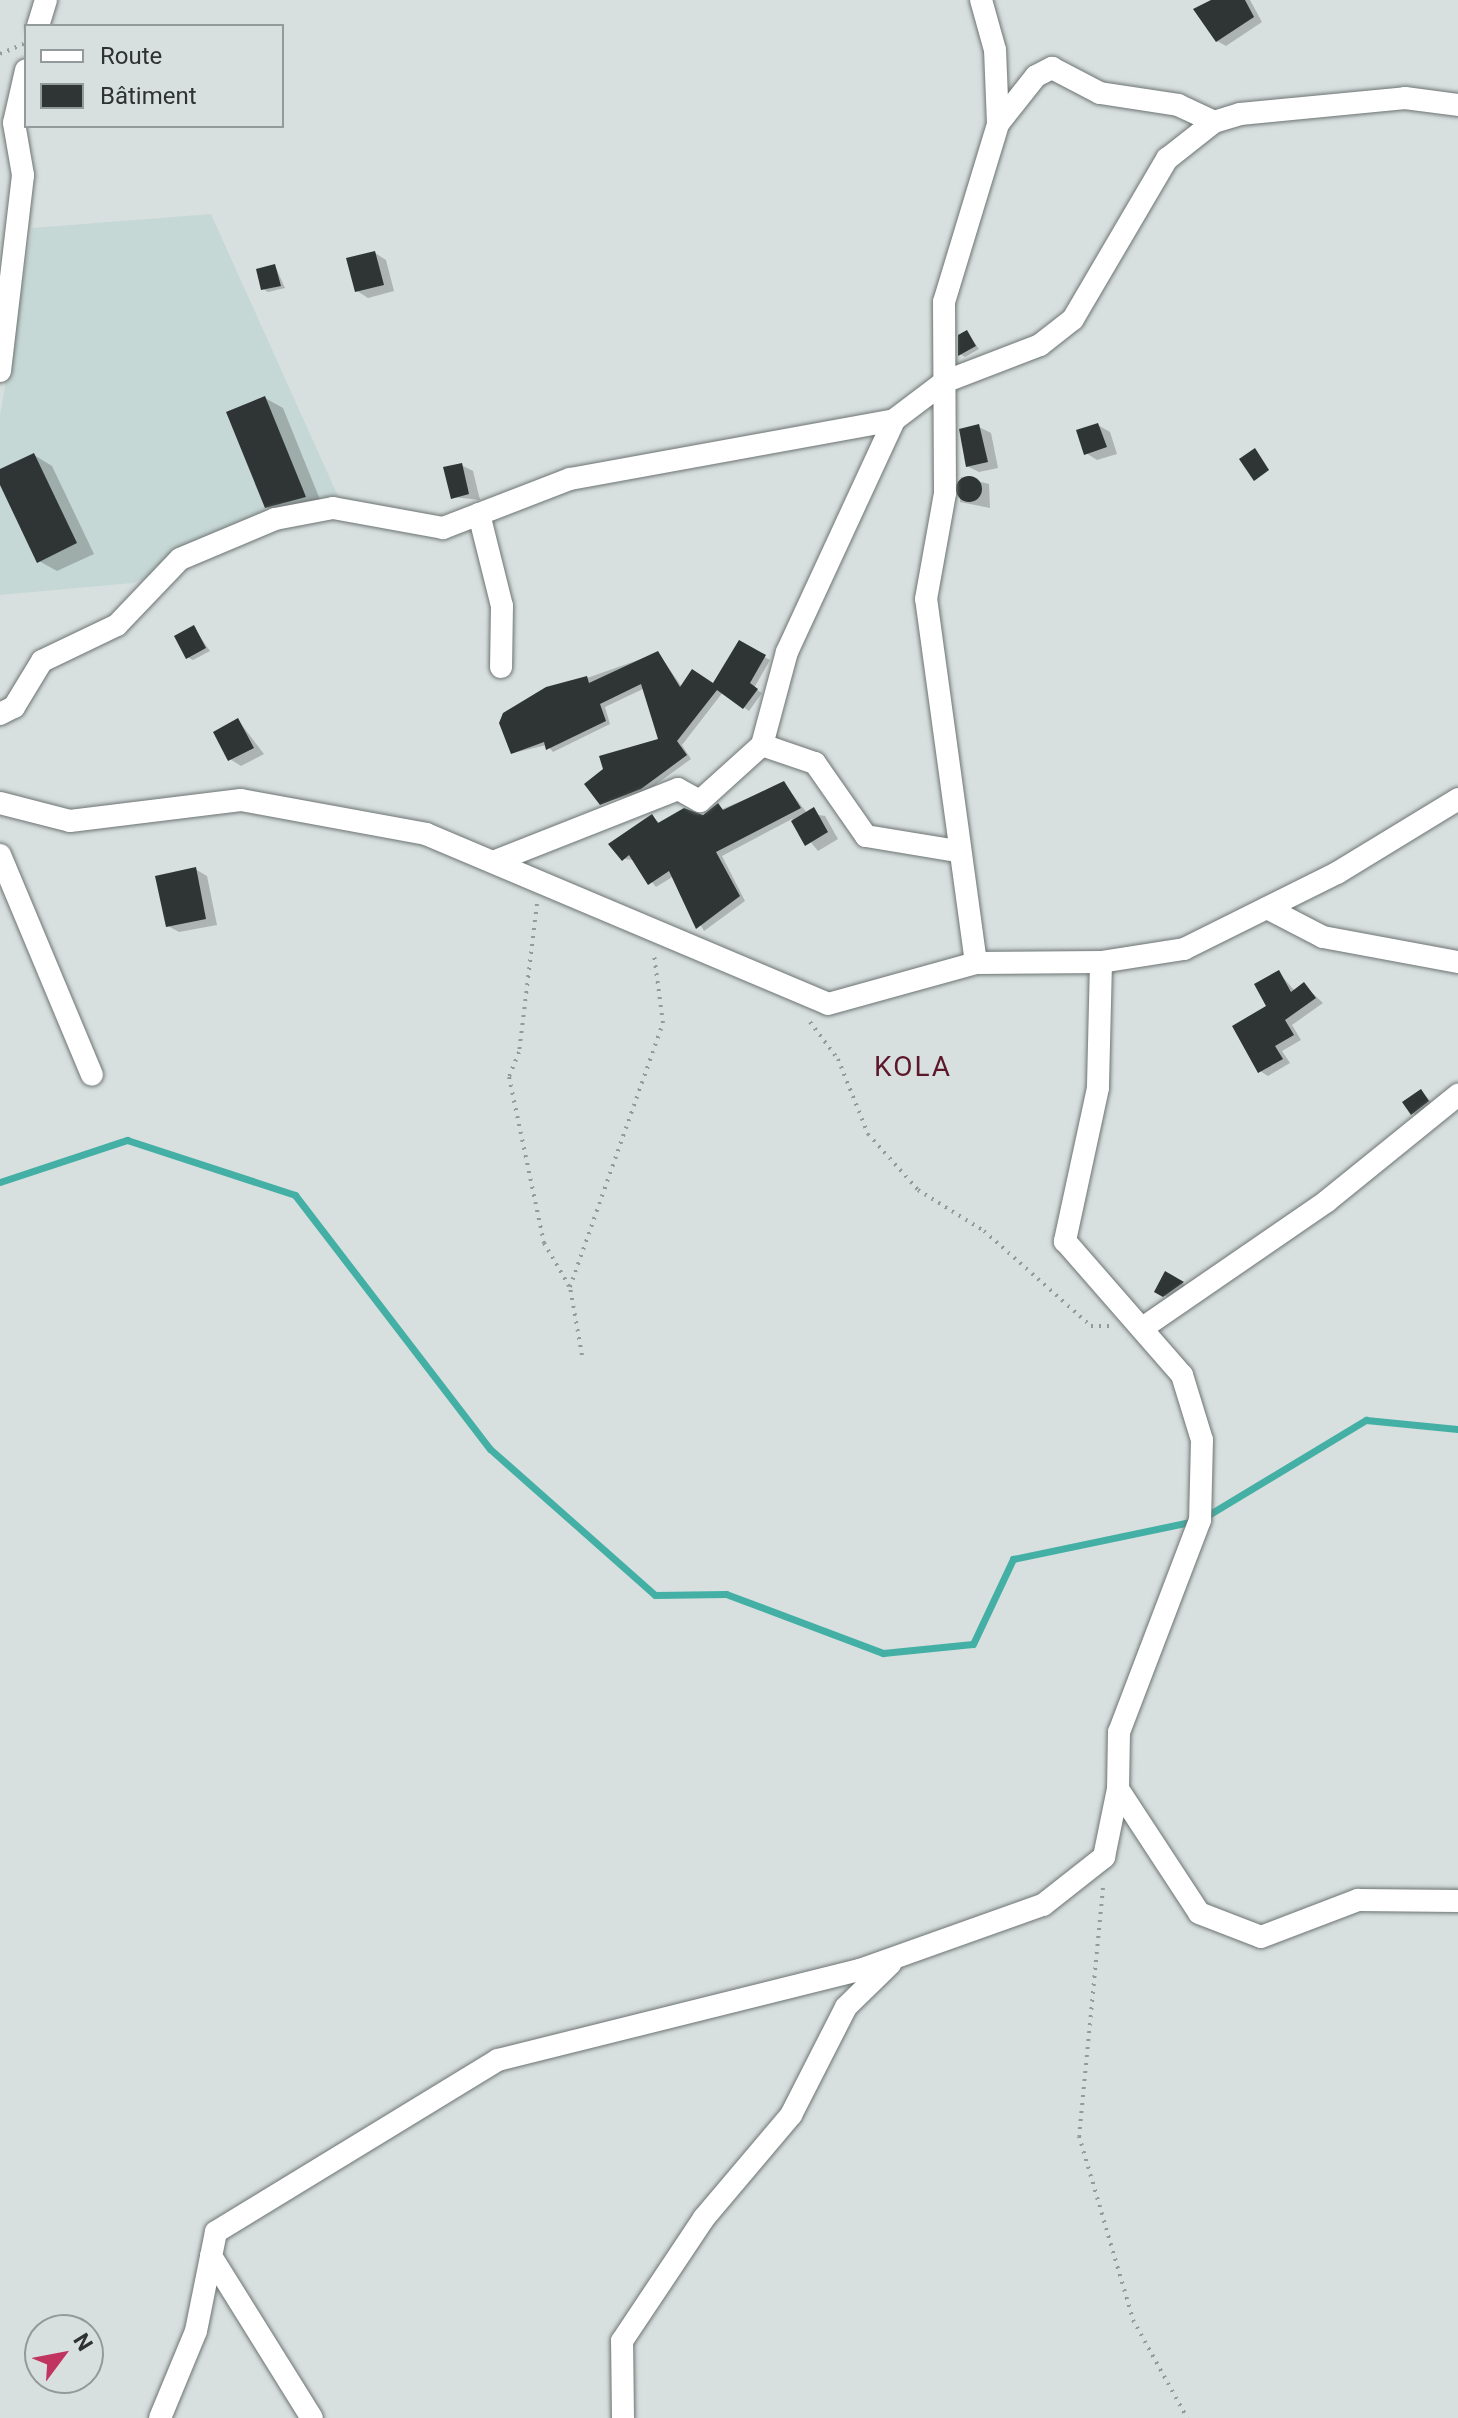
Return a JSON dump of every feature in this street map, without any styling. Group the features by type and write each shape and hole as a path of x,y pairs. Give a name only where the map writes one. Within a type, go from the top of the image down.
{"street":[{"path":"39,24 46,0"},
{"path":"976,963 958,851 926,599 945,493 944,302 998,124 995,50 981,0"},
{"path":"998,124 1036,76 1052,68 1100,93 1178,105 1214,122"},
{"path":"0,371 23,175 14,123 24,79"},
{"path":"0,714 14,707 42,661 117,625 180,559 275,519 333,508 443,528 570,479 894,420 944,382 1040,345 1073,319 1167,159 1214,122 1405,98 1458,105"},
{"path":"493,862 678,789 700,801 762,745 787,652 894,420"},
{"path":"479,514 502,606 501,667"},
{"path":"762,745 815,763 866,836 958,851"},
{"path":"0,803 70,821 241,800 426,834 828,1004 976,963 1101,962 1184,949 1267,908 1458,799"},
{"path":"0,855 92,1075"},
{"path":"1267,908 1323,937 1458,962"},
{"path":"160,2418 196,2331 216,2232 498,2060 897,1957 1043,1905 1104,1857 1118,1789 1119,1732 1200,1520 1202,1440 1182,1375 1144,1327 1065,1241 1098,1088 1101,962"},
{"path":"1144,1327 1327,1201 1458,1095"},
{"path":"1118,1789 1199,1913 1261,1937 1358,1900 1458,1901"},
{"path":"623,2418 622,2341 704,2218 791,2115 846,2007 897,1957"},
{"path":"211,2256 312,2418"}],"path":[{"path":"0,54 24,44"},
{"path":"540,882 519,1052 509,1077 544,1243 570,1287 582,1355"},
{"path":"570,1287 634,1121 663,1023 650,929"},
{"path":"782,984 838,1059 868,1134 918,1190 984,1231 1091,1326 1144,1327"},
{"path":"1104,1857 1102,1956 1079,2136 1133,2320 1187,2418"}],"shaded area":[{"path":"211,214 338,496 133,583 0,595 0,415 32,228"}],"building":[{"path":"1211,0 1245,0 1254,17 1216,42 1193,9"},
{"path":"375,251 384,285 355,292 346,258"},
{"path":"275,264 281,286 261,290 256,269"},
{"path":"967,330 976,346 958,356 958,335"},
{"path":"265,396 306,497 265,508 226,412"},
{"path":"1098,423 1107,447 1084,455 1076,430"},
{"path":"979,424 988,462 966,467 959,429"},
{"path":"1255,448 1269,470 1254,481 1239,459"},
{"path":"34,453 77,543 37,563 0,485 0,469"},
{"path":"462,463 469,494 451,499 443,467"},
{"path":"969,476 978,480 982,489 978,498 969,502 960,498 956,489 960,480"},
{"path":"194,625 206,648 186,659 174,636"},
{"path":"739,640 766,655 750,683 758,689 743,709 717,690 677,741 687,755 641,789 600,805 584,784 603,769 599,756 658,739 641,684 600,704 606,721 546,750 544,742 511,754 499,723 503,713 546,687 587,676 589,683 658,651 680,687 692,669 713,683"},
{"path":"238,718 254,748 228,761 213,732"},
{"path":"784,781 801,808 716,852 740,896 696,929 669,871 648,885 629,855 622,861 608,844 652,814 658,823 684,808 703,815 718,803 723,810"},
{"path":"814,807 828,832 805,846 791,821"},
{"path":"196,867 206,919 166,927 155,876"},
{"path":"1279,970 1291,992 1304,982 1316,998 1285,1020 1294,1035 1275,1046 1283,1059 1258,1073 1232,1026 1266,1006 1254,984"},
{"path":"1421,1089 1429,1101 1411,1115 1402,1102"},
{"path":"1165,1271 1184,1282 1163,1297 1154,1292"}],"waterway":[{"path":"0,1182 127,1140 295,1195 490,1449 655,1595 726,1594 883,1653 973,1644 1013,1559 1200,1520 1366,1420 1458,1429"}],"district":[{"name":"KOLA","path":"913,1067"}]}
